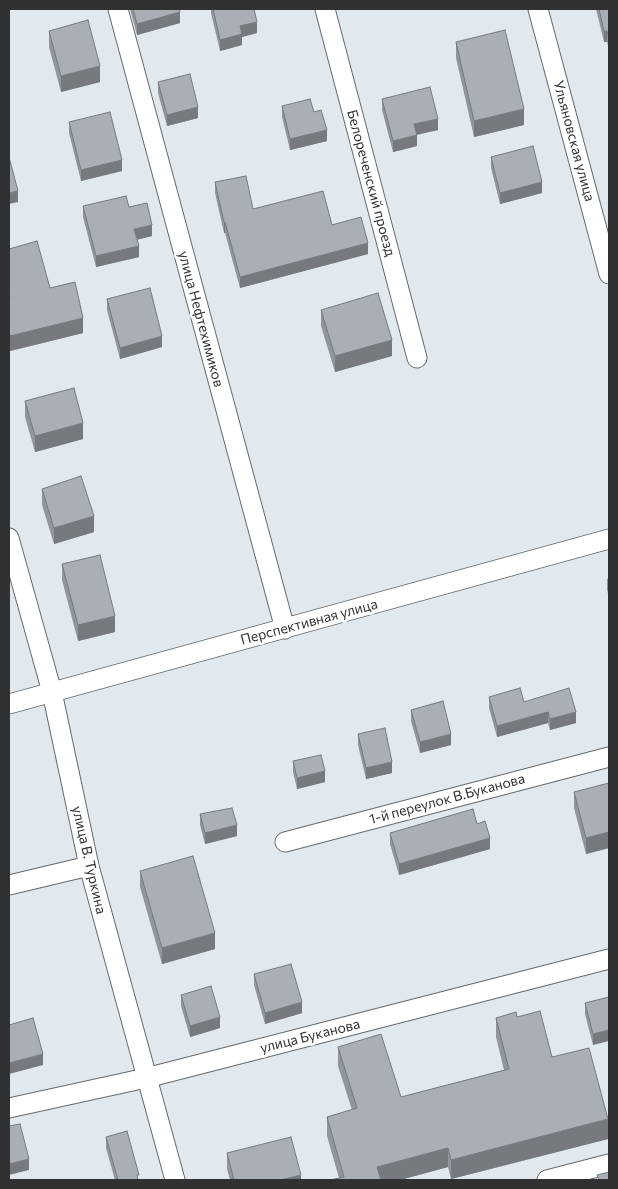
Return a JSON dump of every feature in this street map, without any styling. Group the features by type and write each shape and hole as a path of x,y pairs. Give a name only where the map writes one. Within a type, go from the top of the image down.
{"street":[{"name":"улица Нефтехимиков","path":"118,9 285,629"},
{"name":"Белореченский проезд","path":"325,9 417,358"},
{"name":"Ульяновская улица","path":"538,9 609,274"},
{"name":"улица В. Туркина","path":"9,538 52,692 89,866 175,1180"},
{"name":"Перспективная улица","path":"9,704 609,539"},
{"name":"1-й переулок В.Буканова","path":"285,842 609,757"},
{"path":"9,885 89,866"},
{"name":"улица Буканова","path":"9,1108 146,1078 609,959"},
{"path":"547,1180 609,1164"}],"building":[{"path":"133,9 179,9 180,12 137,24"},
{"path":"213,9 254,9 257,22 240,26 242,34 220,40"},
{"path":"599,9 609,9 609,38 607,31 604,31"},
{"path":"88,20 100,66 61,76 49,31"},
{"path":"505,30 524,109 474,121 456,42"},
{"path":"190,74 198,107 167,115 158,82"},
{"path":"430,87 438,119 414,124 417,135 393,141 382,99"},
{"path":"310,99 314,112 321,110 327,130 290,139 282,106"},
{"path":"110,112 122,160 81,170 69,122"},
{"path":"533,146 542,182 500,193 491,157"},
{"path":"9,157 18,191 9,193"},
{"path":"246,176 253,209 323,191 332,225 361,217 368,243 240,277 215,182"},
{"path":"126,196 129,207 147,203 152,225 134,229 139,246 96,256 83,206"},
{"path":"37,241 50,288 75,282 83,318 10,336 9,249"},
{"path":"150,288 162,336 120,348 107,299"},
{"path":"378,293 392,340 335,356 321,310"},
{"path":"74,388 83,423 35,436 25,401"},
{"path":"81,476 94,516 54,528 42,489"},
{"path":"100,555 115,616 78,625 62,564"},
{"path":"520,688 524,702 569,688 576,712 550,719 548,712 497,726 489,697"},
{"path":"443,701 451,734 420,742 411,710"},
{"path":"385,728 392,762 366,768 358,734"},
{"path":"321,755 325,771 297,778 293,761"},
{"path":"609,783 609,832 586,838 574,792"},
{"path":"232,808 237,825 205,833 200,814"},
{"path":"473,809 477,824 485,821 490,838 399,864 390,833"},
{"path":"193,856 215,933 162,948 140,871"},
{"path":"291,964 302,1002 265,1013 254,974"},
{"path":"211,986 220,1017 190,1026 181,995"},
{"path":"609,997 609,1030 593,1034 585,1003"},
{"path":"540,1011 552,1057 589,1048 608,1119 451,1160 448,1148 377,1167 381,1180 330,1180 344,1177 327,1117 357,1108 338,1047 381,1034 401,1097 509,1069 496,1018 516,1012 517,1017"},
{"path":"33,1018 43,1054 9,1063 9,1025"},
{"path":"20,1124 29,1159 9,1164 9,1126"},
{"path":"127,1131 139,1175 137,1175 138,1180 118,1180 106,1137"},
{"path":"291,1137 301,1175 280,1180 234,1180 227,1153"},
{"path":"609,1172 609,1180 599,1180 597,1175"}]}
